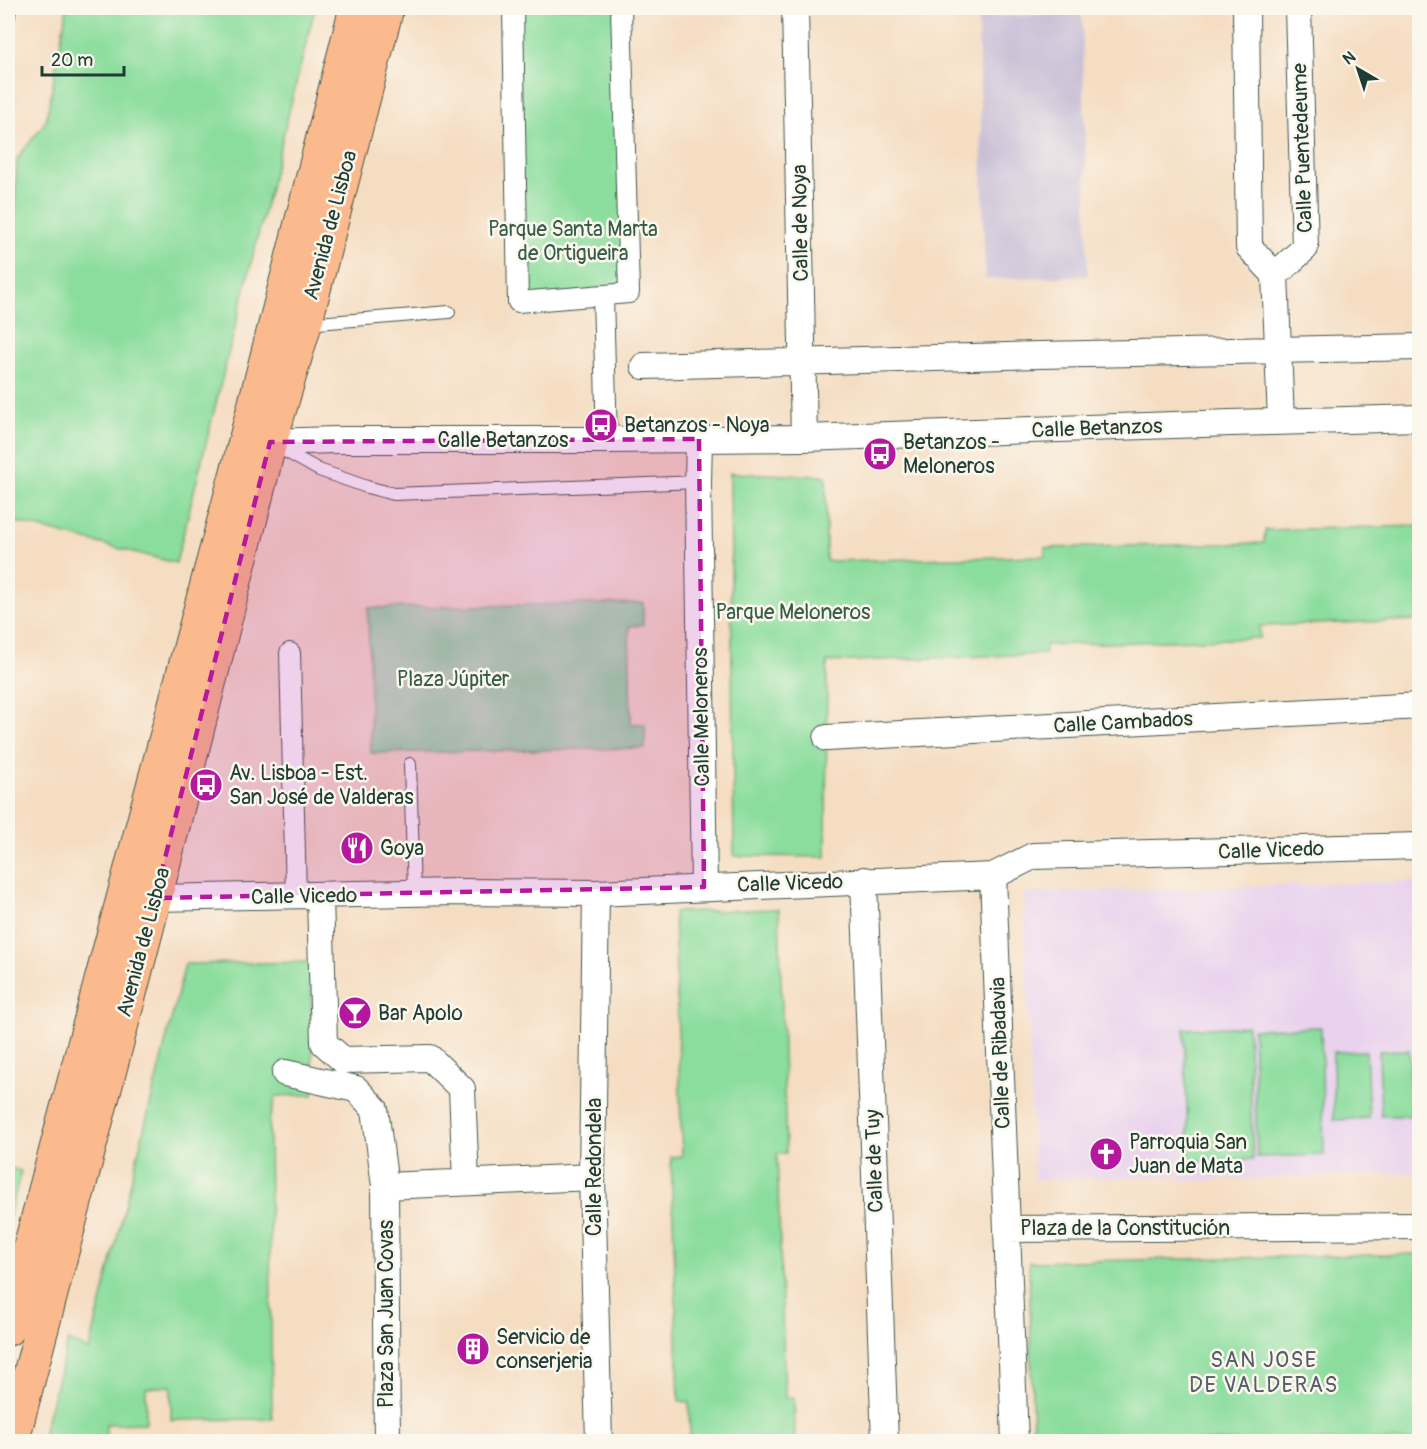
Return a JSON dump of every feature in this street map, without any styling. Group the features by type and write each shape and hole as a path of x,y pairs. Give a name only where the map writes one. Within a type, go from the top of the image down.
{"main road":[{"name":"Avenida de Lisboa","path":"12,1442 155,898 356,8"},
{"name":"Avenida de Lisboa","path":"8,1329 258,440 305,324 387,8"}],"street":[{"path":"513,8 518,302 629,293 621,8"},
{"name":"Calle de Noya","path":"795,8 804,438"},
{"path":"1246,8 1249,247 1275,275 1281,421"},
{"name":"Calle Puentedeume","path":"1275,275 1305,248 1298,8"},
{"path":"603,296 607,440"},
{"path":"644,366 1419,347"},
{"name":"Calle Betanzos","path":"258,440 804,438 1419,418"},
{"name":"Calle Meloneros","path":"699,439 704,887"},
{"path":"290,653 308,895 324,1043 344,1060 430,1058 462,1089 466,1182"},
{"name":"Calle Cambados","path":"827,738 1419,706"},
{"name":"Calle Vicedo","path":"155,898 457,892 596,892 993,876 1033,856 1419,846"},
{"name":"Calle de Ribadavia","path":"993,876 1007,1229"},
{"name":"Calle de Tuy","path":"864,880 885,1442"},
{"name":"Calle Redondela","path":"596,892 592,1177 599,1442"},
{"name":"Plaza San Juan Covas","path":"285,1073 356,1089 375,1109 385,1186 387,1442"},
{"path":"385,1186 592,1177"},
{"name":"Plaza de la Constitución","path":"1015,1442 1007,1229 1419,1226"}],"lane":[{"path":"305,324 450,312"},
{"path":"258,440 319,470 394,494 698,482"},
{"path":"410,764 414,894"}],"highlighted area":[{"path":"699,439 704,887 155,898 270,442"}],"shaded area":[{"path":"1082,13 1088,276 985,279 978,17"},
{"path":"1419,881 1419,1173 1182,1181 1181,1176 1034,1180 1024,893"}],"green space":[{"path":"67,8 315,8 176,563 8,520 8,274 13,255 17,159 46,121"},
{"name":"Parque Santa Marta de Ortigueira","path":"512,8 621,8 631,294 517,302"},
{"name":"Parque Meloneros","path":"730,473 826,476 826,561 1045,556 1045,548 1264,543 1265,530 1419,526 1419,620 1260,626 1260,638 1045,645 1045,654 827,662 826,857 734,856"},
{"name":"Plaza Júpiter","path":"643,603 643,625 629,626 631,724 645,724 645,748 371,753 368,608"},
{"path":"779,909 786,1153 777,1154 785,1398 794,1398 795,1441 690,1441 689,1402 679,1401 671,1157 682,1156 674,912"},
{"path":"311,962 313,1095 276,1096 269,1121 272,1419 171,1420 171,1386 146,1388 146,1423 106,1424 106,1441 41,1442 68,1341 89,1351 185,964"},
{"path":"1248,1026 1253,1159 1189,1162 1184,1029"},
{"path":"1321,1027 1324,1155 1257,1157 1253,1029"},
{"path":"1409,1050 1412,1116 1381,1116 1379,1051"},
{"path":"1366,1051 1369,1118 1334,1120 1333,1052"},
{"path":"8,1167 21,1171 8,1222"},
{"path":"1419,1254 1419,1441 1033,1441 1029,1262"}],"railway":[{"path":"8,47 15,8"}],"place":[{"name":"Betanzos - Noya","path":"601,425"},
{"name":"Betanzos - Meloneros","path":"880,454"},
{"name":"Av. Lisboa - Est. San José de Valderas","path":"206,785"},
{"name":"Goya","path":"357,848"},
{"name":"Bar Apolo","path":"355,1013"},
{"name":"Parroquia San Juan de Mata","path":"1106,1154"},
{"name":"Servicio de conserjeria","path":"473,1349"}],"district":[{"name":"SAN JOSE DE VALDERAS","path":"1264,1372"}]}
